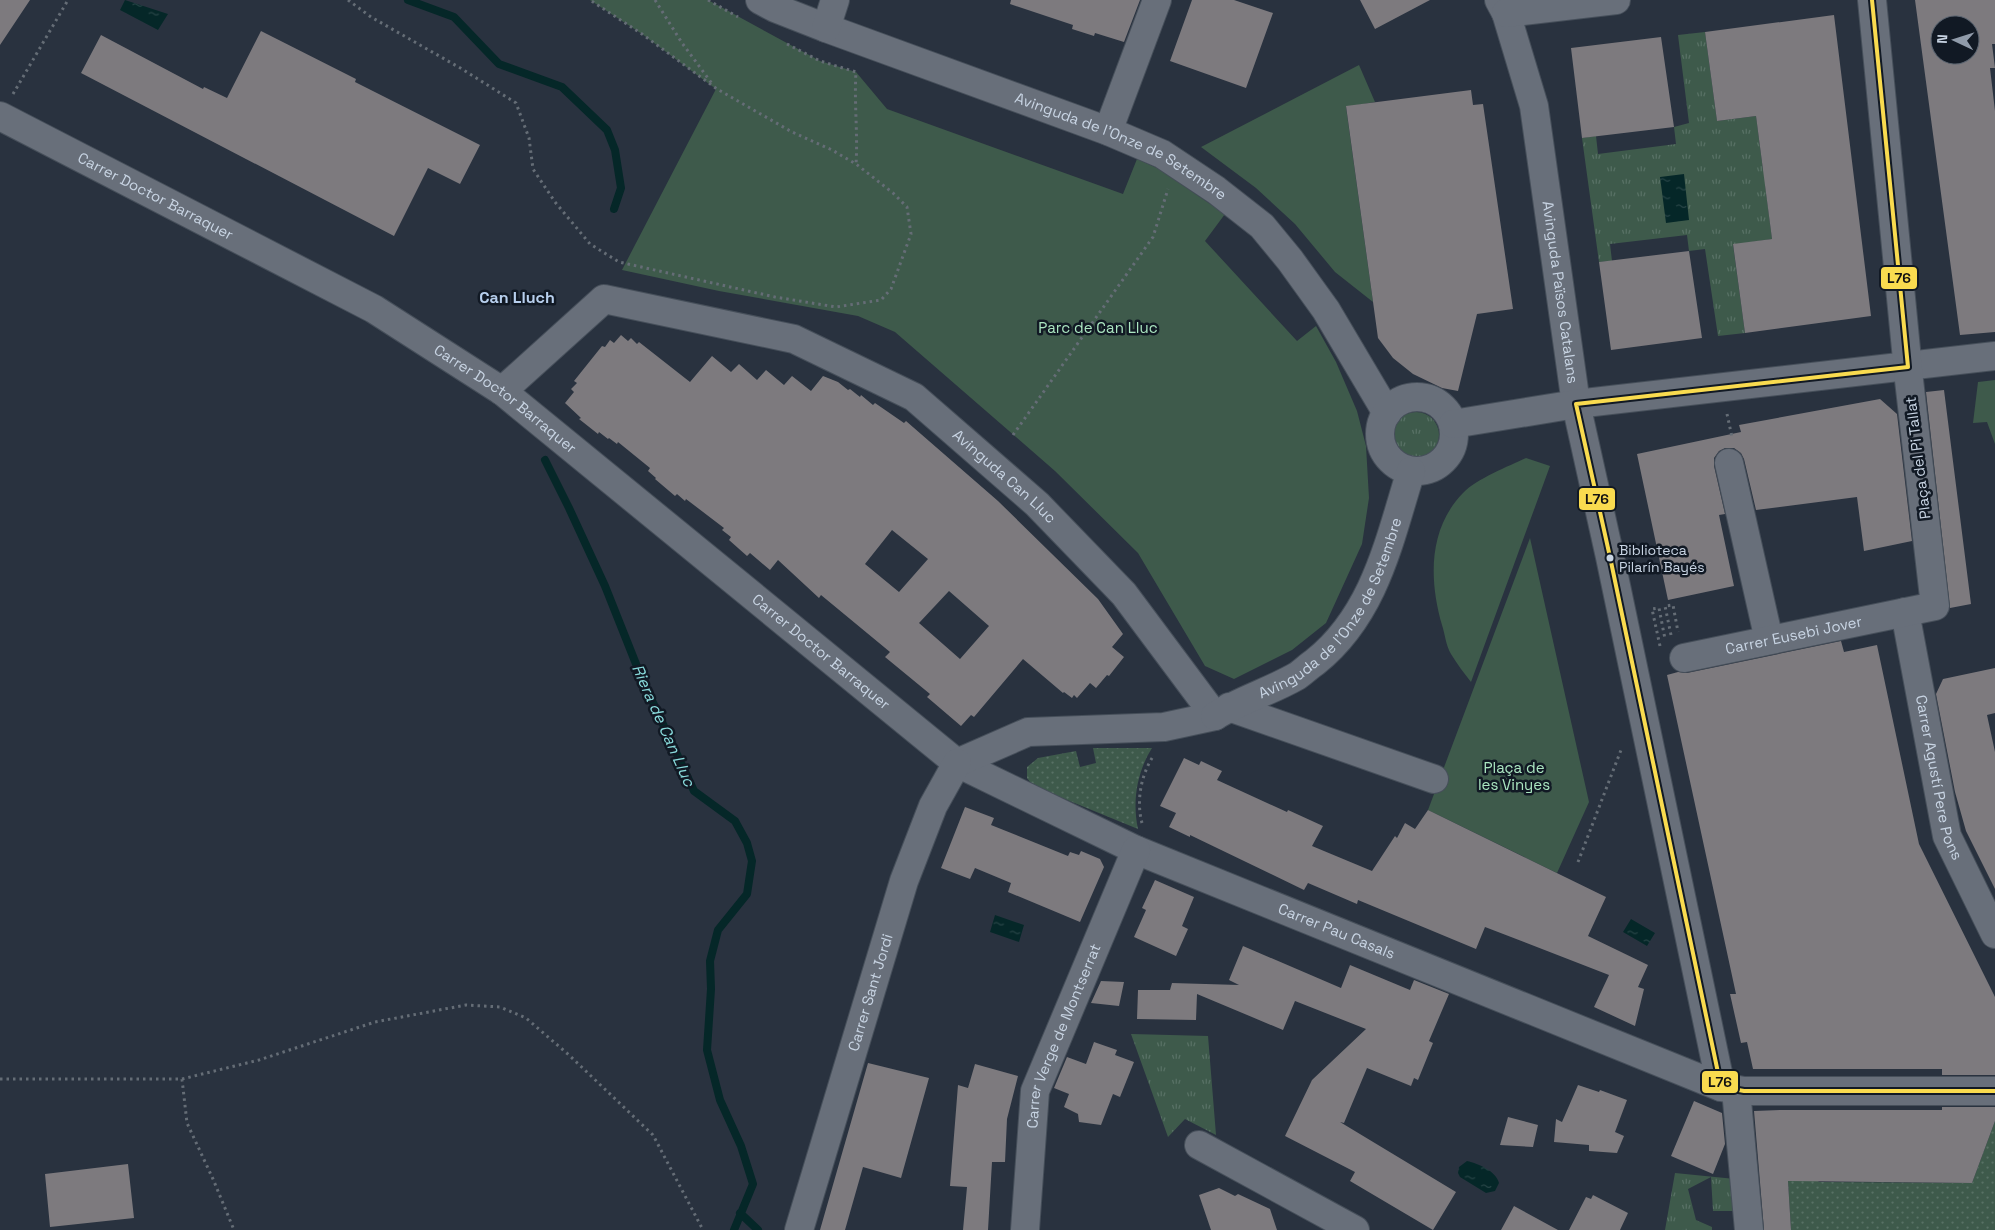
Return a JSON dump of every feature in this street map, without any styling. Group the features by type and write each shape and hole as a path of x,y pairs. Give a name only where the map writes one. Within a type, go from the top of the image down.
{"street":[{"name":"Avinguda de l'Onze de Setembre","path":"760,0 826,28 1108,131 1162,154 1216,190 1262,226 1290,260 1326,310 1386,413"},
{"path":"826,28 835,0"},
{"path":"1108,131 1157,0"},
{"path":"1502,7 1616,0"},
{"path":"1872,0 1908,367"},
{"name":"Avinguda Països Catalans","path":"1502,7 1534,106 1576,404 1734,1089 1749,1230"},
{"name":"Carrer Doctor Barraquer","path":"0,116 374,309 502,391 957,763"},
{"name":"Avinguda Can Lluc","path":"502,391 604,299 794,339 914,397 1037,504 1124,594 1222,711"},
{"path":"1453,424 1576,404 1995,356"},
{"name":"Plaça del Pi Tallat","path":"1905,612 1935,606 1908,367"},
{"path":"1423,398 1440,404 1448,413 1453,424 1455,436 1452,449 1445,459 1435,467 1423,471 1411,471 1394,463 1383,448 1380,437 1381,424 1386,413 1395,404 1406,399 1423,398"},
{"path":"1729,463 1769,640"},
{"name":"Avinguda de l'Onze de Setembre","path":"1222,711 1298,676 1331,649 1358,615 1380,572 1411,471"},
{"name":"Carrer Eusebi Jover","path":"1671,648 1769,640 1905,612"},
{"name":"Carrer Agustí Pere Pons","path":"1905,612 1947,836 1995,934"},
{"path":"957,763 1028,732 1164,727 1222,711 1434,779"},
{"name":"Carrer Pau Casals","path":"957,763 1734,1089 1995,1091"},
{"name":"Carrer Sant Jordi","path":"799,1230 904,881 933,806 957,763"},
{"name":"Carrer Verge de Montserrat","path":"1025,1230 1035,1091 1140,840"},
{"path":"1199,1145 1325,1223 1355,1230"}],"path":[{"path":"0,116 68,0"},
{"path":"348,0 371,17 462,69 516,103 529,138 533,169 555,202 590,244 619,262 775,297 836,307 881,300 891,290 911,234 907,207 893,193 856,164 832,150 792,132 716,89 642,34 590,0"},
{"path":"655,0 716,89"},
{"path":"856,72 854,106 857,143 856,164"},
{"path":"1013,435 1153,237 1169,186"},
{"path":"1673,605 1671,648 1666,606 1673,605"},
{"path":"1659,608 1671,648 1652,609 1659,608"},
{"path":"1578,862 1622,749"},
{"path":"1140,840 1140,814 1144,774 1157,750"},
{"path":"0,1079 182,1079 259,1060 375,1022 466,1005 500,1007 526,1018 569,1055 653,1135 703,1230"},
{"path":"182,1079 187,1123 234,1230"}],"green space":[{"name":"Parc de Can Lluc","path":"590,0 708,0 820,61 856,72 887,109 1123,194 1137,159 1157,168 1225,214 1205,241 1297,341 1316,326 1336,362 1357,411 1366,446 1369,498 1362,544 1326,623 1292,650 1234,679 1205,666 1138,553 1055,471 895,332 858,316 719,291 622,270 716,89 642,34"},
{"path":"1705,32 1717,121 1756,116 1763,170 1831,176 1765,184 1772,239 1733,245 1745,333 1718,336 1705,249 1689,251 1687,235 1610,244 1612,261 1599,262 1582,138 1596,136 1598,154 1676,144 1674,127 1689,123 1678,35"},
{"path":"1359,65 1375,102 1346,107 1373,302 1335,272 1295,224 1256,188 1201,147"},
{"path":"1995,380 1995,444 1987,422 1973,423 1978,382"},
{"path":"1416,412 1429,416 1435,422 1439,435 1435,448 1429,454 1416,458 1403,454 1397,448 1393,435 1397,422 1403,416"},
{"path":"1526,458 1550,466 1471,682 1449,651 1438,608 1434,573 1438,539 1443,522 1463,493 1484,478"},
{"name":"Plaça de les Vinyes","path":"1530,538 1589,802 1557,873 1428,810"},
{"path":"1093,748 1152,748 1139,777 1137,787 1136,818 1138,829 1033,786 1027,778 1027,767 1038,758 1076,751 1080,767 1096,763"},
{"path":"1131,1034 1208,1036 1216,1135 1185,1119 1168,1137"},
{"path":"1995,1121 1995,1230 1791,1230 1786,1148 1819,1182 1972,1183"},
{"path":"1675,1173 1735,1179 1738,1211 1713,1211 1711,1177 1688,1189 1696,1220 1712,1227 1712,1230 1665,1230"}],"water":[{"path":"125,0 168,14 158,30 120,10"},
{"path":"1684,174 1689,220 1666,223 1660,177"},
{"path":"995,915 1024,925 1019,942 990,932"},
{"path":"1631,919 1655,933 1647,946 1623,932"},
{"path":"1467,1161 1482,1166 1494,1175 1499,1183 1495,1191 1486,1193 1460,1177 1458,1173 1459,1167"}],"building":[{"path":"0,0 30,0 0,45"},
{"path":"1011,0 1140,0 1124,42 1095,33 1094,36 1072,29 1073,25 1010,4"},
{"path":"1192,0 1234,0 1273,13 1246,88 1170,61"},
{"path":"1360,0 1430,0 1375,29"},
{"path":"1915,0 1995,0 1995,44 1992,44 1995,68 1990,68 1995,111 1995,332 1960,335"},
{"path":"1834,15 1871,316 1745,333 1733,244 1772,239 1756,116 1717,121 1705,32"},
{"path":"261,31 356,79 355,82 480,145 460,184 428,168 394,236 81,73 101,35 203,89 204,87 227,98"},
{"path":"1661,37 1674,127 1582,138 1571,48"},
{"path":"1471,90 1473,105 1483,104 1513,309 1477,314 1458,391 1442,388 1413,374 1393,358 1378,338 1346,106"},
{"path":"1689,251 1702,338 1611,350 1599,262"},
{"path":"621,335 628,341 631,338 637,344 639,342 690,382 712,356 731,372 739,364 757,380 766,370 784,385 792,376 811,391 823,376 838,382 860,397 861,395 873,405 875,403 904,423 906,421 998,501 1098,599 1123,634 1112,647 1124,657 1109,676 1107,675 1096,688 1090,683 1077,698 1074,695 1072,698 1063,693 1023,659 974,717 971,715 961,726 927,697 930,694 885,657 890,652 821,595 819,598 778,560 770,570 750,553 747,556 729,540 731,537 722,530 724,528 686,499 685,501 677,494 675,496 655,479 648,471 650,468 618,442 617,444 599,432 598,434 579,419 581,418 565,403 574,392 571,389 577,383 574,381 602,346 605,347 610,340 614,343","holes":["892,530 928,559 899,592 865,564","949,591 989,626 960,659 919,623"]},
{"path":"1944,390 1971,604 1950,608 1926,392"},
{"path":"1880,399 1897,414 1912,541 1864,551 1857,497 1756,510 1741,453 1734,448 1725,448 1719,451 1714,458 1714,466 1725,514 1719,515 1734,586 1668,600 1637,454 1741,432 1739,425"},
{"path":"1841,641 1844,652 1877,645 1919,844 1995,997 1995,1075 1942,1075 1942,1069 1753,1069 1747,1042 1741,1043 1730,994 1736,994 1667,675 1678,672 1687,673"},
{"path":"1995,668 1995,713 1987,715 1995,752 1995,889 1966,831 1955,792 1936,694 1943,679"},
{"path":"1184,758 1199,765 1201,761 1222,771 1217,780 1323,826 1312,846 1372,871 1395,836 1397,838 1405,823 1415,829 1428,810 1606,897 1588,936 1648,965 1638,987 1644,989 1635,1026 1594,1007 1609,975 1485,927 1476,949 1358,900 1357,904 1308,883 1304,890 1190,835 1190,837 1169,827 1176,813 1160,806"},
{"path":"965,807 994,818 991,825 1068,856 1070,852 1079,855 1081,851 1100,859 1104,867 1080,922 1008,892 1011,883 975,868 970,879 941,868"},
{"path":"1155,880 1194,897 1182,926 1188,929 1176,956 1134,937 1146,910 1142,908"},
{"path":"1243,946 1341,988 1350,965 1410,990 1414,980 1449,994 1429,1041 1433,1043 1418,1080 1414,1078 1411,1086 1367,1068 1344,1123 1340,1122 1456,1192 1433,1230 1350,1181 1355,1172 1285,1136 1312,1080 1366,1029 1295,1001 1283,1030 1197,994 1196,1020 1137,1019 1138,990 1170,990 1172,983 1239,985 1229,980"},
{"path":"1101,981 1124,982 1119,1006 1091,1003"},
{"path":"1094,1042 1117,1050 1115,1055 1134,1062 1120,1097 1113,1094 1101,1125 1079,1122 1078,1114 1064,1107 1069,1094 1054,1088 1067,1057 1086,1064"},
{"path":"868,1063 929,1078 901,1178 863,1167 845,1230 820,1230"},
{"path":"975,1064 1018,1076 1007,1119 1005,1162 992,1162 988,1230 963,1230 967,1187 950,1186 958,1085 968,1088"},
{"path":"1578,1085 1599,1092 1600,1090 1627,1100 1615,1132 1624,1136 1617,1153 1589,1151 1589,1145 1554,1142 1556,1119 1562,1122"},
{"path":"1694,1101 1722,1113 1725,1144 1713,1174 1671,1156"},
{"path":"1942,1107 1995,1107 1995,1121 1972,1183 1788,1181 1791,1230 1764,1230 1754,1111 1942,1110"},
{"path":"1508,1117 1538,1125 1533,1147 1500,1145"},
{"path":"128,1164 134,1218 50,1227 45,1174"},
{"path":"1219,1188 1235,1196 1238,1194 1270,1209 1277,1230 1211,1230 1199,1195"},
{"path":"1593,1195 1628,1213 1620,1230 1569,1230 1586,1197 1591,1199"},
{"path":"1514,1206 1558,1230 1501,1230"}],"waterway":[{"name":"Riera de Can Lluc","path":"408,0 454,17 499,64 562,87 607,130 615,150 621,188 614,209"},
{"name":"Riera de Can Lluc","path":"545,460 605,586 642,679 694,791 735,821 747,843 752,861 747,894 718,930 710,961 711,989 707,1050 720,1100 741,1146 753,1184 734,1230"},
{"path":"740,1213 758,1230"}],"transit line":[{"name":"L76","path":"1872,0 1908,367 1576,404 1721,1087 1744,1091 1995,1091"}],"place":[{"name":"Biblioteca Pilarín Bayés","path":"1610,558"}],"district":[{"name":"Can Lluch","path":"517,297"}]}
